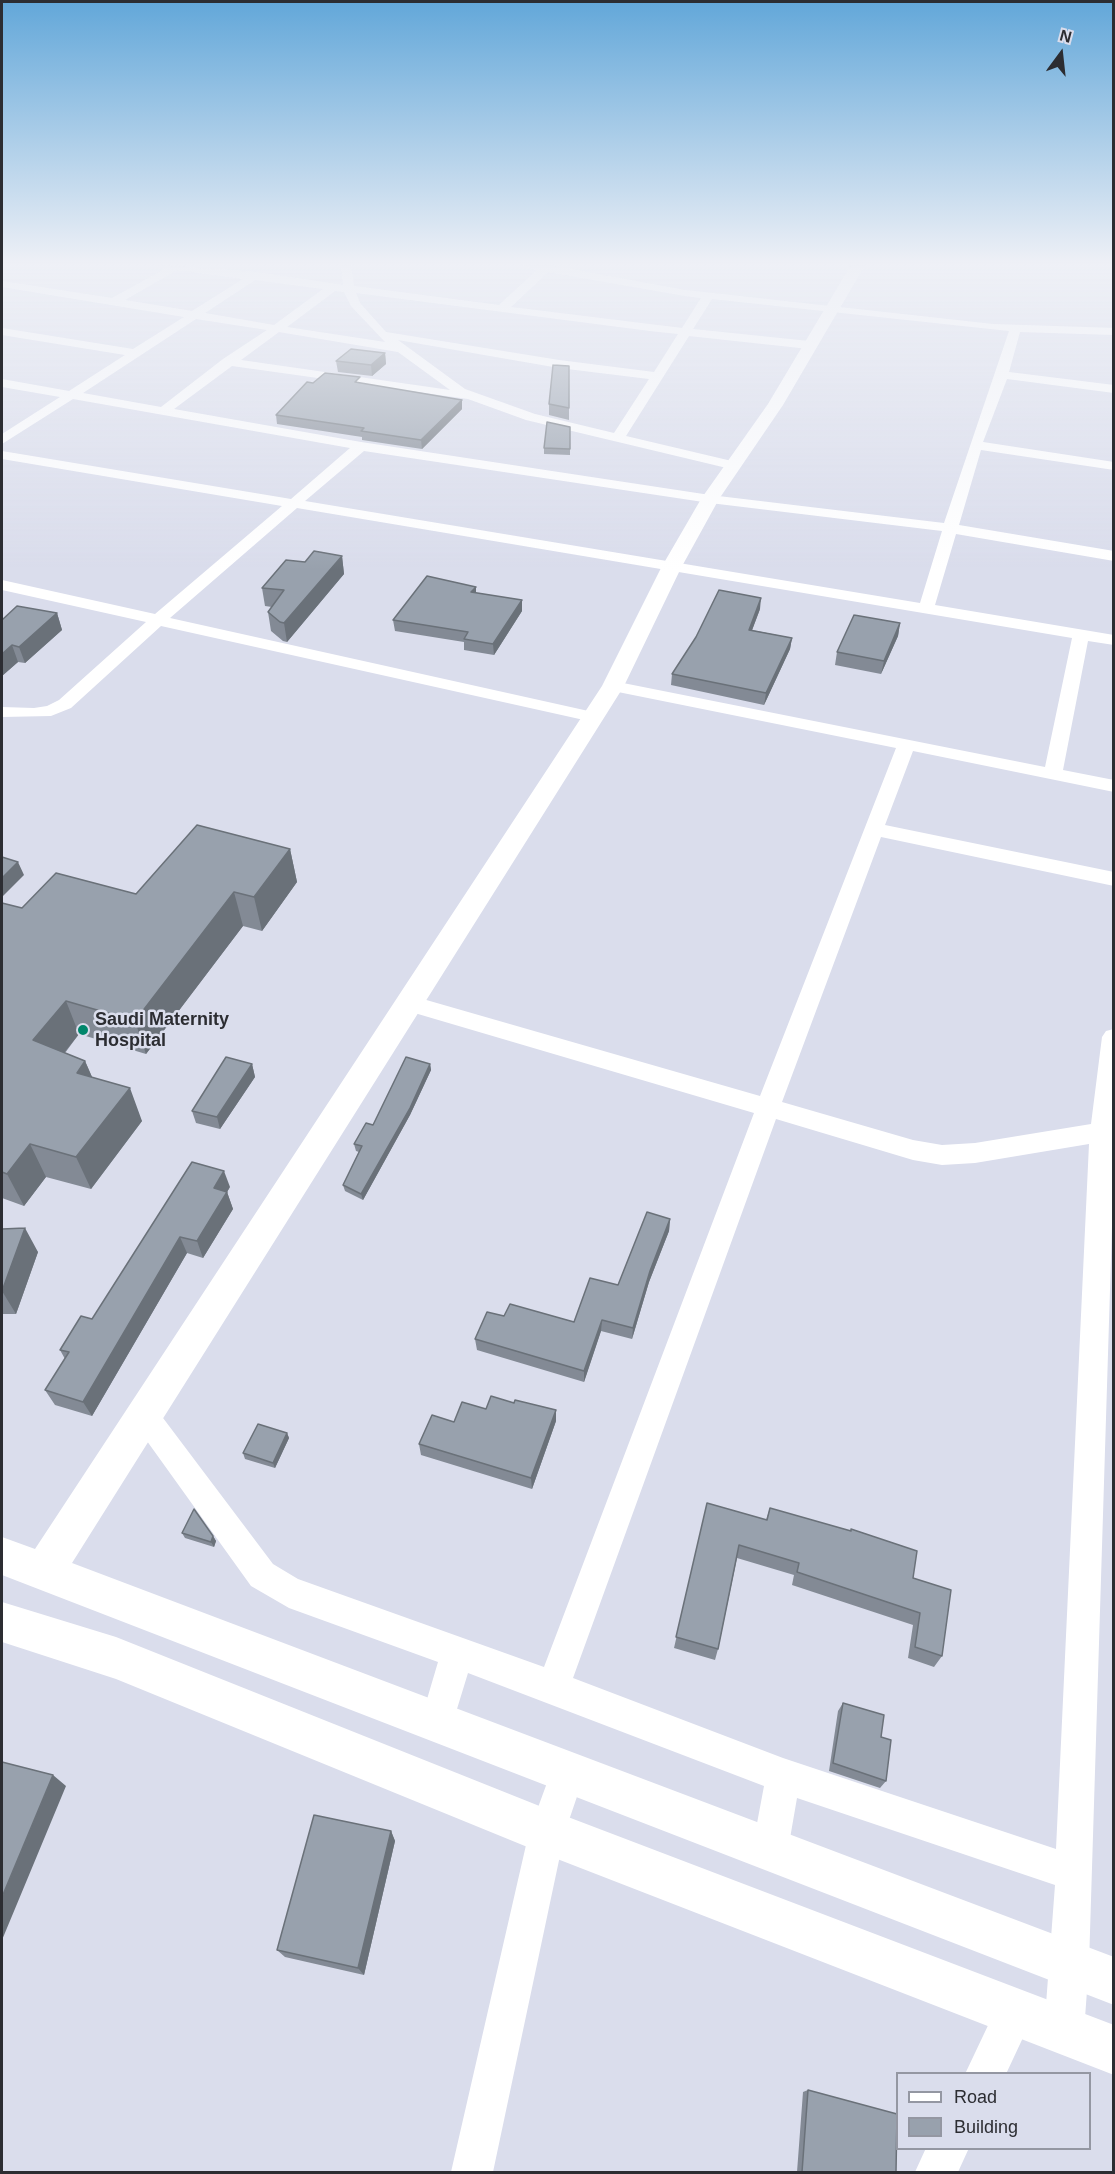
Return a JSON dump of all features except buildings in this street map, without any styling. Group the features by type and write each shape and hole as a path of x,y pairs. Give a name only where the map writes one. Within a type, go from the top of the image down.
{"street":[{"path":"2,440 113,366"},
{"path":"165,410 221,366"},
{"path":"258,366 471,397 531,417 731,465"},
{"path":"425,366 471,397"},
{"path":"578,366 658,376"},
{"path":"618,437 664,366"},
{"path":"43,1573 613,686 671,568 710,500 731,465 775,405 797,366"},
{"path":"926,608 976,445 1004,366"},
{"path":"1002,375 1113,389"},
{"path":"2,383 361,446 710,500 950,528 1113,556"},
{"path":"976,445 1113,466"},
{"path":"2,712 51,711 65,704 159,619 361,446"},
{"path":"2,455 1113,640"},
{"path":"2,585 593,717"},
{"path":"1053,774 1081,636"},
{"path":"613,686 1113,786"},
{"path":"553,1687 768,1108 906,745"},
{"path":"874,829 1113,879"},
{"path":"409,1003 913,1150 942,1155 975,1153 1108,1131"},
{"path":"1064,2031 1070,1964 1113,1037"},
{"path":"144,1416 262,1575 289,1592 553,1687 783,1776 1073,1873"},
{"path":"2,1556 1113,1981"},
{"path":"2,1622 116,1658 547,1832 1113,2050"},
{"path":"437,1723 457,1653"},
{"path":"472,2172 547,1832 567,1773"},
{"path":"770,1850 783,1776"},
{"path":"985,2072 1015,2012"},
{"path":"936,2172 948,2150"}],"place":[{"name":"Saudi Maternity Hospital","path":"83,1030"}]}
